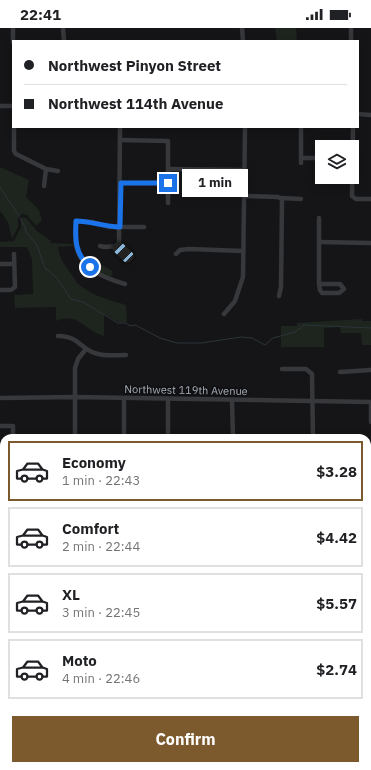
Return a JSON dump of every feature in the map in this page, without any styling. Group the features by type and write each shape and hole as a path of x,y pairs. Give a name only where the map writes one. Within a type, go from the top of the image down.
{"street":[{"path":"13,28 13,40"},
{"path":"63,28 64,40"},
{"path":"242,28 243,40"},
{"path":"350,28 351,40"},
{"path":"0,106 12,106"},
{"path":"359,114 371,115"},
{"path":"14,128 14,150 16,154 46,169 58,171"},
{"path":"117,246 120,242 120,128"},
{"path":"224,314 235,301 242,283 245,128"},
{"path":"301,128 301,163"},
{"path":"353,128 352,198 371,199"},
{"path":"121,140 166,140 169,144 168,203"},
{"path":"301,158 315,158"},
{"path":"44,186 46,169"},
{"path":"168,169 244,170"},
{"path":"121,183 168,183"},
{"path":"244,196 301,198"},
{"path":"279,296 281,287 281,198"},
{"path":"319,218 319,284 320,290 322,293 340,293 344,289 340,284 319,284"},
{"path":"125,284 108,279 95,271 82,260 76,246 76,221 89,221 108,227 144,227"},
{"path":"319,242 371,244"},
{"path":"100,246 117,246 123,252"},
{"path":"176,254 180,250 189,248 243,251"},
{"path":"0,290 11,290 15,287 14,254"},
{"path":"0,264 14,264"},
{"path":"58,336 72,338 86,349 100,355 126,355"},
{"path":"75,434 75,368 78,359 86,349"},
{"path":"282,369 306,369 311,372 314,379 313,434"},
{"path":"340,372 371,370"},
{"name":"Northwest 119th Avenue","path":"0,398 75,397 371,402"},
{"path":"124,398 124,434"},
{"path":"168,399 168,434"},
{"path":"232,400 233,434"},
{"path":"371,402 371,422"},
{"path":"0,426 13,426 13,434"}],"shaded area":[{"path":"275,28 296,28 297,40 277,40"},
{"path":"0,167 29,180 26,197 39,210 42,220 36,226 27,215 22,214 18,218 18,227 12,239 8,222 0,211"},
{"path":"22,217 26,218 37,231 51,241 50,243 73,244 73,246 58,247 63,262 77,283 94,294 126,305 127,322 119,322 104,314 104,336 92,331 76,320 64,319 56,321 56,307 15,308 14,295 33,294 32,259 27,247 0,247 0,242 14,241 21,227"},
{"path":"90,255 102,265 113,271 111,277 100,272 86,260"},
{"path":"362,319 362,321 371,321 371,345 362,345 361,333 341,333 340,327 324,328 324,347 281,347 281,326 297,326 297,323"}],"waterway":[{"path":"0,187 19,216"},
{"path":"20,218 26,232 37,245 45,268 56,277 71,299 83,302 118,323 126,323 130,326 135,325 160,338 177,343 201,343 241,337 252,338 265,345 273,338 295,332 304,325 371,328"}],"route":[{"path":"90,267 82,260 77,250 76,221 89,221 108,227 120,227 121,183 168,183"}]}
